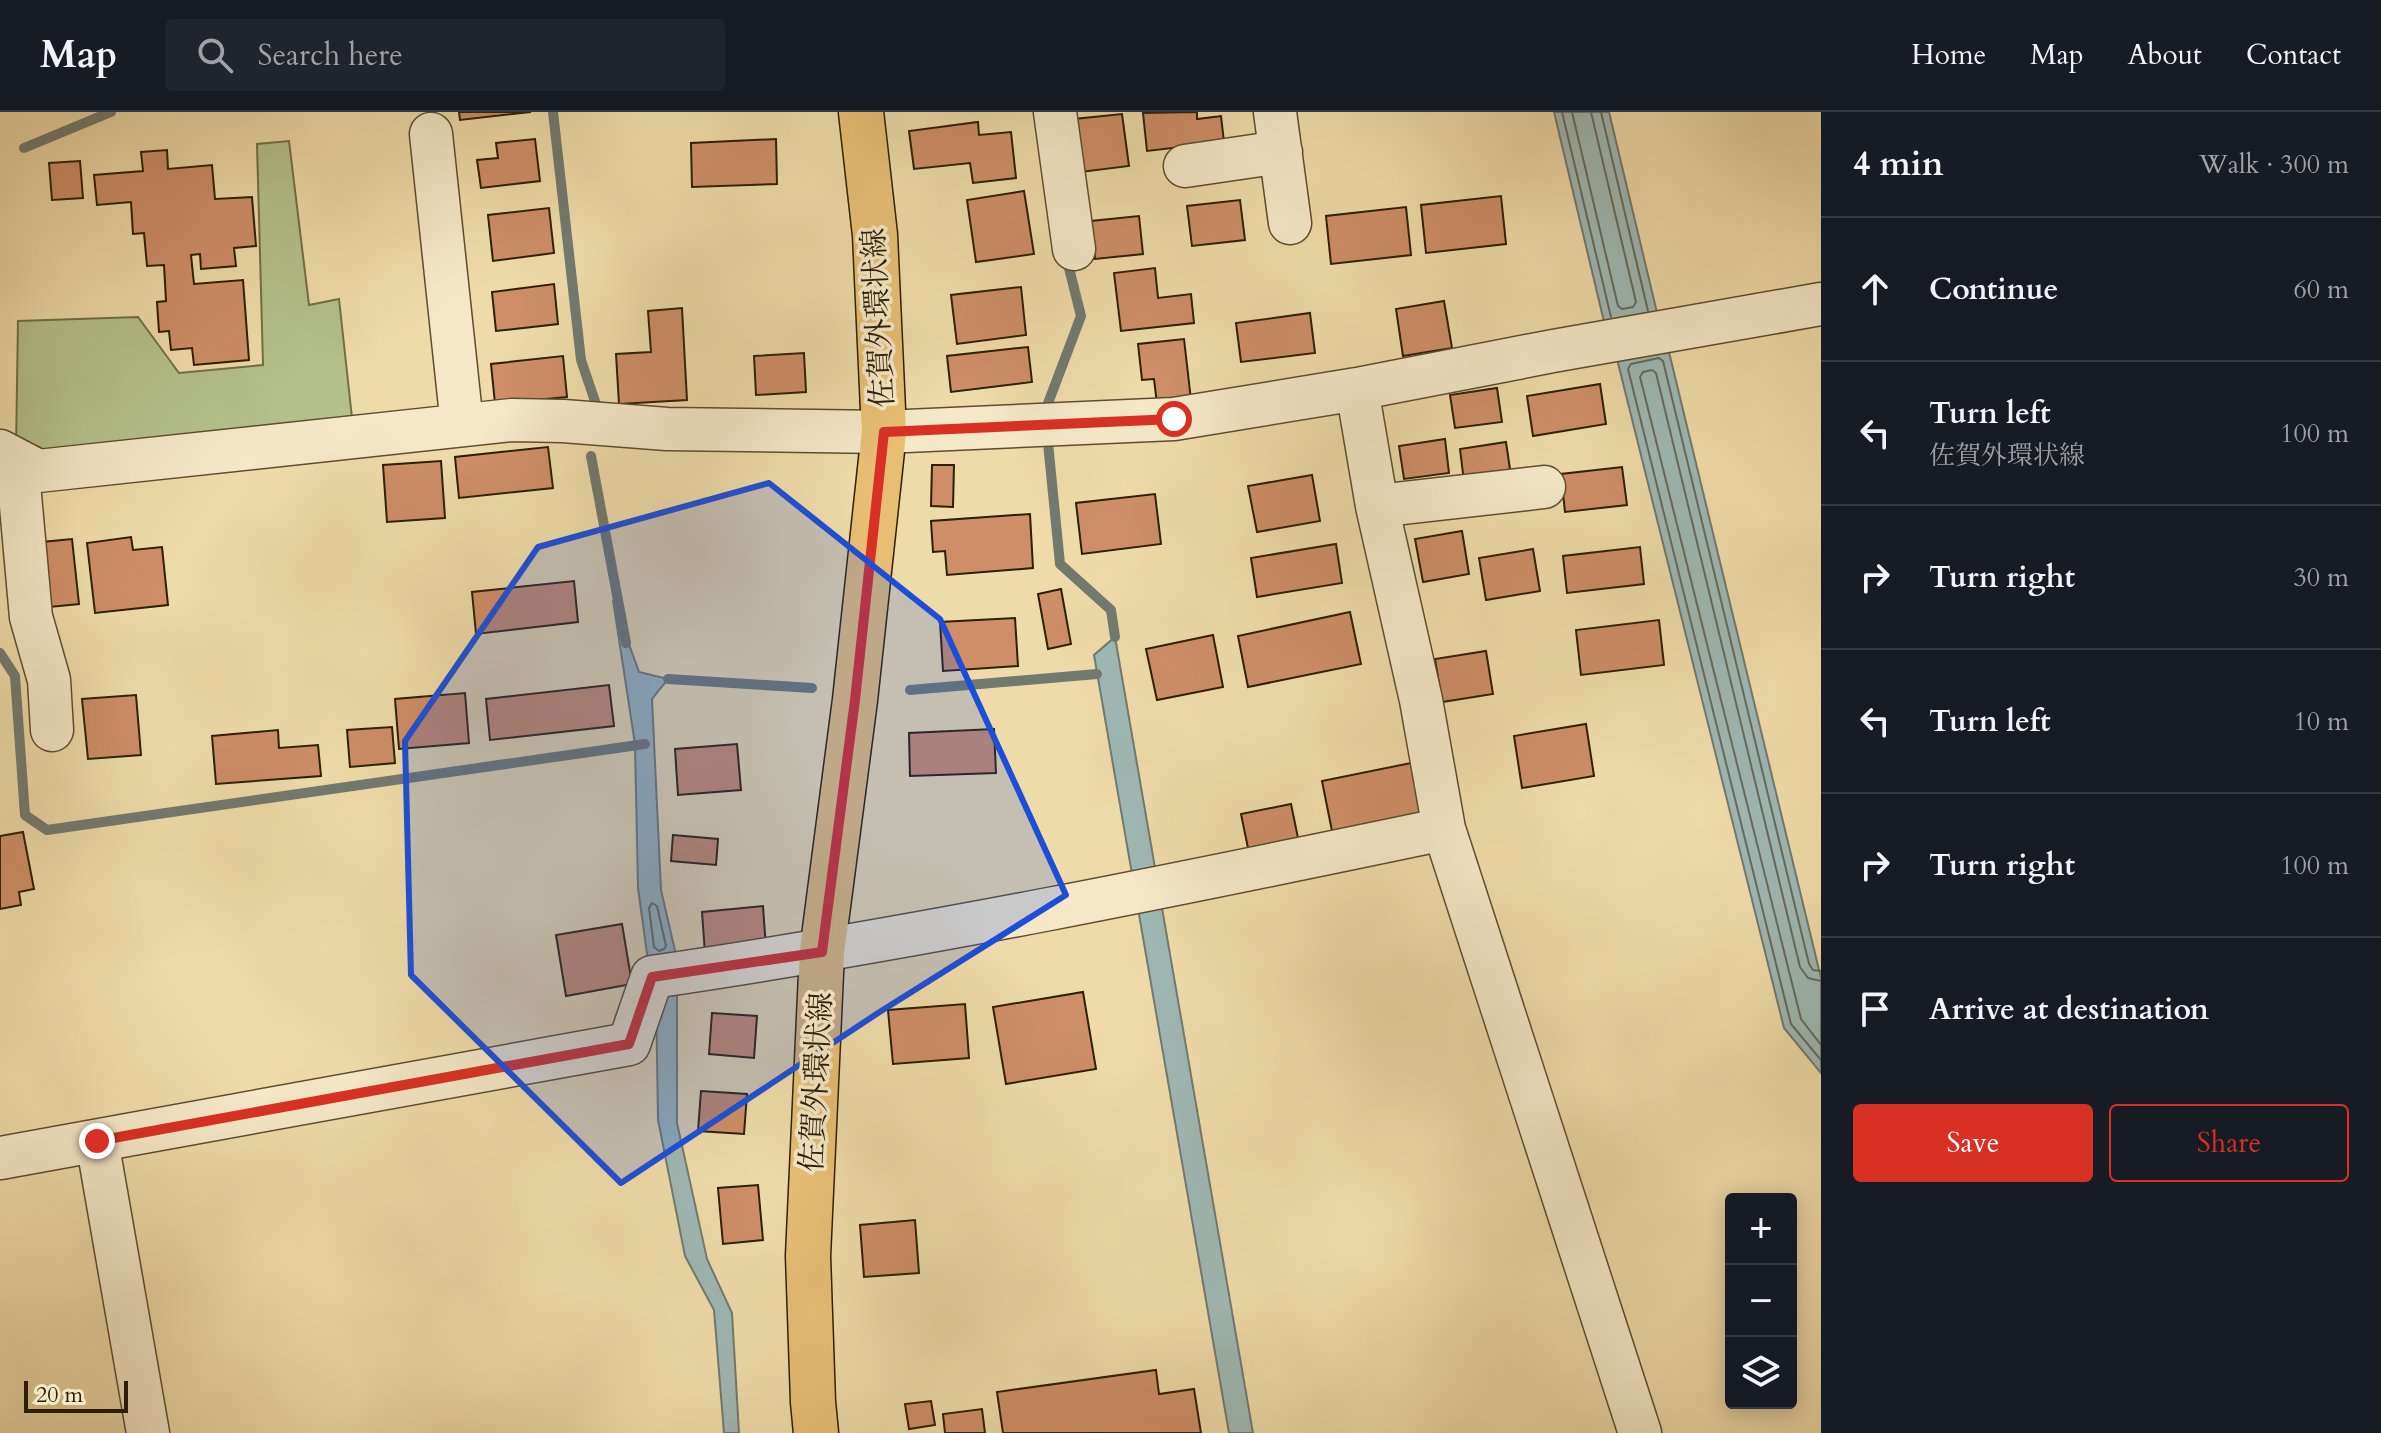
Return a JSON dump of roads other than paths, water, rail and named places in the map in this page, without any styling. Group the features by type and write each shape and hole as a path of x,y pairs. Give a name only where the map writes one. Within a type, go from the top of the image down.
{"main road":[{"name":"佐賀外環状線","path":"816,1433 808,1256 822,952 855,700 884,432 875,235 861,112"}],"street":[{"path":"1055,112 1074,249"},
{"path":"1185,166 1278,132 1290,223"},
{"path":"431,134 462,425"},
{"path":"10,457 38,471 512,420 667,429 884,432 1174,419 1357,389 1821,304"},
{"path":"1357,389 1377,506 1421,700 1444,829 1640,1433"},
{"path":"10,457 19,484 31,617 49,680 52,730"},
{"path":"1377,506 1544,487"},
{"path":"0,1158 629,1044 652,977 822,952 1147,891 1444,829"},
{"path":"97,1141 148,1433"}],"water":[{"path":"1554,112 1609,112 1659,321 1606,330"},
{"path":"1668,348 1821,978 1821,1073 1784,1028 1617,359"},
{"path":"613,600 639,672 668,679 652,699 661,890 676,955 648,961 638,888 635,744"},
{"path":"1115,637 1253,1433 1229,1433 1094,655"},
{"path":"656,994 677,994 677,1123 707,1259 732,1313 739,1433 724,1433 714,1310 685,1256 658,1120"}],"waterway":[{"path":"24,148 111,112"},
{"path":"553,112 581,360 599,413"},
{"path":"1047,406 1081,316 1066,256"},
{"path":"1048,443 1060,564 1111,610 1115,637"},
{"path":"591,456 626,643"},
{"path":"0,653 15,676 25,815 47,830 645,744"},
{"path":"910,690 1097,674"},
{"path":"668,679 812,688"}]}
